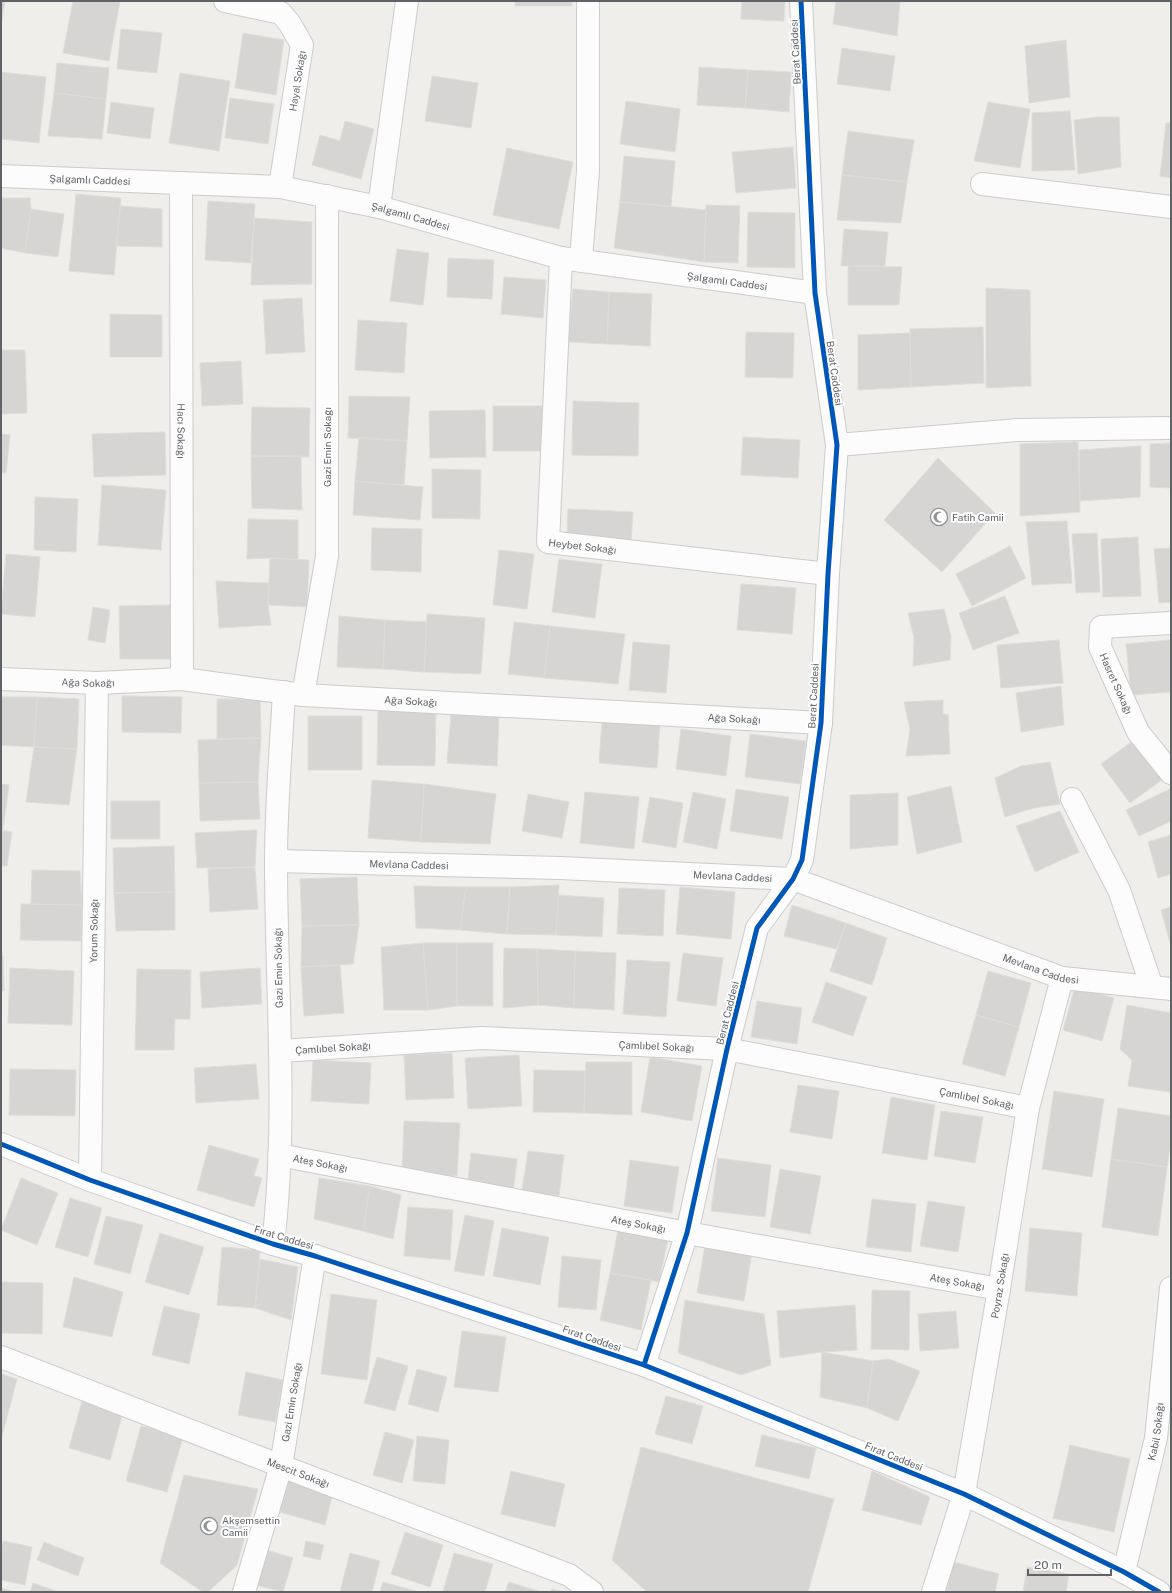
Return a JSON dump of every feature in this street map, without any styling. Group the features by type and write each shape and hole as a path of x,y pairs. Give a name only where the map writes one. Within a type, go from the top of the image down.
{"street":[{"name":"Hayal Sokağı","path":"225,1 281,12 302,45 280,187"},
{"path":"379,207 407,1"},
{"path":"571,258 588,171 588,1"},
{"name":"Berat Caddesi","path":"644,1365 687,1233 727,1049 757,928 793,878 802,860 821,723 828,574 837,445 815,293 801,1"},
{"name":"Şalgamlı Caddesi","path":"1,176 280,187 379,207 571,258 815,293"},
{"name":"Hacı Sokağı","path":"181,183 182,679"},
{"path":"982,184 1171,207"},
{"name":"Gazi Emin Sokağı","path":"273,1244 276,1220 279,1155 281,1051 276,861 293,694 327,556 327,196"},
{"name":"Heybet Sokağı","path":"571,258 548,542 828,574"},
{"path":"837,445 1018,430 1171,428"},
{"name":"Hasret Sokağı","path":"1171,623 1101,627 1100,647 1138,732 1171,773"},
{"name":"Ağa Sokağı","path":"1,679 97,683 182,679 293,694 821,723"},
{"name":"Yorum Sokağı","path":"90,1180 97,683"},
{"path":"1072,799 1119,890 1162,988"},
{"name":"Mevlana Caddesi","path":"276,861 560,868 793,878 1062,978 1162,988"},
{"name":"Poyraz Sokağı","path":"933,1592 964,1494 1000,1289 1028,1108 1062,978"},
{"name":"Çamlıbel Sokağı","path":"281,1051 481,1038 727,1049 1028,1108"},
{"name":"Fırat Caddesi","path":"1,1144 90,1180 273,1244 315,1256 644,1365 964,1494 1124,1572 1159,1592"},
{"name":"Ateş Sokağı","path":"279,1155 687,1233 1000,1289"},
{"name":"Gazi Emin Sokağı","path":"244,1592 281,1466 315,1256"},
{"name":"Kabil Sokağı","path":"1124,1572 1156,1438 1171,1288"},
{"name":"Mescit Sokağı","path":"1,1357 281,1466 569,1574 592,1592"}],"building":[{"path":"1,1 5,1 1,27"},
{"path":"73,1 120,1 109,61 63,53"},
{"path":"515,1 572,1 572,6 515,6"},
{"path":"742,1 785,1 784,21 741,19"},
{"path":"836,1 900,1 897,36 833,24"},
{"path":"121,29 162,33 157,73 117,69"},
{"path":"243,33 284,40 276,95 235,88"},
{"path":"1066,40 1070,97 1029,103 1025,46"},
{"path":"842,48 895,56 890,91 837,84"},
{"path":"57,63 109,68 106,99 54,93"},
{"path":"699,67 748,70 745,108 697,105"},
{"path":"748,70 791,72 789,112 745,108"},
{"path":"1,72 46,77 39,143 1,139"},
{"path":"180,73 230,81 219,151 169,143"},
{"path":"432,76 478,83 471,128 425,121"},
{"path":"54,93 106,99 102,139 48,136"},
{"path":"230,98 274,104 268,144 225,138"},
{"path":"626,101 680,109 675,152 620,144"},
{"path":"111,102 154,108 150,139 107,133"},
{"path":"988,102 1030,109 1020,168 974,161"},
{"path":"1070,111 1075,170 1032,171 1032,113"},
{"path":"1097,117 1119,117 1121,167 1078,174 1074,120"},
{"path":"345,121 374,129 361,179 312,165 320,135 340,141"},
{"path":"1166,123 1171,123 1171,178 1160,176"},
{"path":"848,131 914,140 907,182 842,175"},
{"path":"793,147 796,188 736,193 732,152"},
{"path":"507,148 573,162 559,229 493,215"},
{"path":"624,156 675,161 671,206 620,202"},
{"path":"842,175 907,182 901,223 837,220"},
{"path":"76,194 121,198 114,275 69,271"},
{"path":"1,198 30,198 31,209 25,253 1,248"},
{"path":"208,201 255,204 251,263 205,260"},
{"path":"620,202 706,210 704,262 614,248"},
{"path":"706,205 740,206 738,263 704,262"},
{"path":"120,206 162,209 162,247 116,246"},
{"path":"31,209 64,214 58,257 25,253"},
{"path":"748,212 795,213 795,268 747,267"},
{"path":"254,218 312,222 312,284 251,285"},
{"path":"844,229 888,232 885,266 841,266"},
{"path":"397,249 429,253 423,305 390,301"},
{"path":"448,258 494,260 492,299 447,297"},
{"path":"848,266 902,267 899,305 848,305"},
{"path":"504,277 546,280 543,318 501,314"},
{"path":"986,288 1030,290 1031,386 986,388"},
{"path":"573,289 609,292 607,344 568,342"},
{"path":"609,292 652,294 650,346 607,344"},
{"path":"302,298 305,352 266,354 263,300"},
{"path":"110,314 162,315 162,357 110,357"},
{"path":"358,320 407,323 404,373 355,370"},
{"path":"983,327 984,383 911,387 910,329"},
{"path":"746,332 794,333 793,378 745,377"},
{"path":"910,333 911,387 858,390 858,335"},
{"path":"1,350 25,350 27,413 1,414"},
{"path":"241,361 243,404 202,406 200,363"},
{"path":"349,396 410,397 407,441 348,438"},
{"path":"573,401 639,403 638,456 572,455"},
{"path":"493,406 543,406 543,451 493,451"},
{"path":"252,407 310,408 309,457 251,456"},
{"path":"485,410 486,457 430,458 429,411"},
{"path":"165,432 166,475 94,477 92,434"},
{"path":"1,434 10,435 6,473 1,473"},
{"path":"359,437 407,441 404,485 355,481"},
{"path":"743,437 800,440 798,478 741,475"},
{"path":"1078,442 1080,512 1020,516 1020,444"},
{"path":"1171,443 1171,488 1150,487 1150,444"},
{"path":"1141,446 1140,497 1080,501 1079,450"},
{"path":"251,456 301,456 302,510 252,508"},
{"name":"Fatih Camii","path":"938,458 995,513 942,572 884,520"},
{"path":"432,469 481,470 480,519 432,518"},
{"path":"355,481 423,487 420,520 353,515"},
{"path":"102,485 166,490 161,550 98,545"},
{"path":"35,497 78,499 76,552 34,550"},
{"path":"568,509 633,512 631,542 567,538"},
{"path":"248,519 298,520 298,560 270,558 247,559"},
{"path":"1067,521 1072,583 1032,585 1026,522"},
{"path":"372,528 422,529 421,572 371,570"},
{"path":"1097,533 1100,592 1076,593 1072,534"},
{"path":"1138,537 1141,596 1103,597 1101,539"},
{"path":"1010,546 1026,578 972,606 956,574"},
{"path":"1171,548 1171,602 1159,603 1154,549"},
{"path":"499,550 534,554 527,609 493,605"},
{"path":"6,554 40,557 35,617 1,614"},
{"path":"270,558 309,560 307,607 268,605"},
{"path":"559,559 602,564 595,618 552,612"},
{"path":"216,581 269,583 268,605 271,625 219,628"},
{"path":"741,584 796,588 792,634 737,630"},
{"path":"1005,596 1019,633 973,650 959,613"},
{"path":"171,605 172,659 120,659 119,606"},
{"path":"93,607 110,610 105,643 88,640"},
{"path":"944,609 951,636 950,660 913,666 914,638 908,613"},
{"path":"427,614 485,618 481,674 424,672"},
{"path":"339,616 385,620 383,669 337,667"},
{"path":"385,620 427,622 424,672 383,669"},
{"path":"514,622 550,626 544,678 508,674"},
{"path":"550,626 625,634 618,684 544,678"},
{"path":"1059,640 1063,683 1001,688 997,645"},
{"path":"1170,640 1171,692 1131,695 1126,644"},
{"path":"633,642 670,645 666,693 629,690"},
{"path":"1061,686 1064,725 1021,732 1016,693"},
{"path":"122,696 182,697 181,733 122,732"},
{"path":"1,697 37,697 34,747 1,745"},
{"path":"37,697 79,699 77,749 34,747"},
{"path":"217,699 260,699 261,738 217,739"},
{"path":"943,700 943,715 948,714 950,754 906,756 910,730 904,702"},
{"path":"378,708 436,709 435,766 377,765"},
{"path":"451,713 499,716 497,766 447,763"},
{"path":"308,716 362,716 362,770 308,770"},
{"path":"602,720 660,724 657,768 599,763"},
{"path":"681,729 731,736 726,776 676,769"},
{"path":"750,734 806,741 800,784 745,777"},
{"path":"261,738 258,782 199,783 198,740"},
{"path":"1134,740 1163,779 1130,803 1101,764"},
{"path":"34,747 77,749 69,805 26,802"},
{"path":"1050,762 1060,804 1034,808 1005,817 995,778 1021,766"},
{"path":"372,780 424,784 421,842 368,838"},
{"path":"258,782 260,819 200,821 199,783"},
{"path":"1,784 9,785 3,830 1,830"},
{"path":"424,784 496,794 490,844 421,842"},
{"path":"951,786 962,842 917,854 907,797"},
{"path":"736,789 789,797 782,839 730,831"},
{"path":"1170,789 1171,821 1139,836 1126,810"},
{"path":"585,792 639,797 634,849 580,843"},
{"path":"693,792 726,799 717,849 683,842"},
{"path":"898,793 898,845 850,849 850,795"},
{"path":"528,794 569,802 562,838 522,831"},
{"path":"650,797 683,803 676,848 642,842"},
{"path":"111,801 160,801 160,839 111,839"},
{"path":"1060,811 1079,852 1035,872 1016,826"},
{"path":"1,830 12,832 7,866 1,866"},
{"path":"257,830 255,867 197,868 195,833"},
{"path":"1171,835 1171,874 1158,878 1148,842"},
{"path":"174,846 175,892 114,893 113,848"},
{"path":"255,867 258,909 210,912 208,869"},
{"path":"32,870 80,871 82,905 31,904"},
{"path":"357,877 359,925 302,926 300,879"},
{"path":"559,885 556,935 507,934 510,887"},
{"path":"414,886 466,887 460,930 416,928"},
{"path":"466,887 510,887 507,934 460,930"},
{"path":"680,887 735,892 731,939 676,934"},
{"path":"619,888 665,890 663,936 617,934"},
{"path":"175,892 175,930 116,931 114,893"},
{"path":"558,895 604,898 602,937 556,935"},
{"path":"21,904 82,905 81,941 20,940"},
{"path":"792,905 846,923 836,949 784,936"},
{"path":"1171,907 1171,946 1161,910"},
{"path":"846,923 887,938 872,985 830,971"},
{"path":"359,925 353,964 301,967 302,926"},
{"path":"423,943 457,943 457,1006 428,1010"},
{"path":"423,943 428,1010 384,1010 381,947"},
{"path":"457,943 493,943 493,1006 457,1006"},
{"path":"504,948 537,949 538,1005 503,1008"},
{"path":"537,949 575,951 574,1008 538,1005"},
{"path":"575,951 616,953 614,1010 574,1008"},
{"path":"683,953 723,958 716,1006 677,1001"},
{"path":"1,956 3,956 4,991 1,991"},
{"path":"627,960 670,962 666,1017 623,1014"},
{"path":"340,965 344,1013 304,1016 301,967"},
{"path":"10,968 74,971 72,1025 8,1023"},
{"path":"260,968 262,1004 202,1008 200,972"},
{"path":"137,969 191,970 190,1019 175,1019 174,1050 135,1050"},
{"path":"988,971 1031,983 1019,1027 976,1015"},
{"path":"826,982 867,997 853,1036 812,1022"},
{"path":"1075,987 1114,998 1102,1041 1063,1030"},
{"path":"757,1001 802,1008 797,1044 751,1037"},
{"path":"1127,1005 1171,1013 1170,1092 1128,1086 1132,1060 1120,1049"},
{"path":"976,1015 1019,1027 1005,1076 962,1064"},
{"path":"452,1053 454,1098 406,1100 404,1055"},
{"path":"519,1055 522,1106 468,1109 465,1058"},
{"path":"650,1057 702,1066 692,1121 641,1112"},
{"path":"313,1060 371,1063 369,1104 311,1101"},
{"path":"586,1062 632,1062 632,1115 584,1113"},
{"path":"256,1064 259,1099 196,1103 194,1068"},
{"path":"10,1069 76,1070 75,1116 9,1115"},
{"path":"534,1070 585,1071 584,1113 533,1112"},
{"path":"798,1085 839,1091 832,1139 790,1132"},
{"path":"1054,1091 1104,1099 1092,1177 1042,1169"},
{"path":"891,1097 935,1105 927,1160 882,1153"},
{"path":"1118,1108 1171,1116 1171,1141 1167,1167 1111,1159"},
{"path":"941,1111 983,1117 975,1163 934,1156"},
{"path":"404,1121 460,1123 457,1176 402,1174"},
{"path":"209,1145 259,1159 254,1176 262,1178 254,1207 197,1190"},
{"path":"528,1151 564,1155 559,1196 522,1191"},
{"path":"471,1153 517,1159 513,1193 467,1187"},
{"path":"718,1158 771,1165 765,1217 711,1211"},
{"path":"1111,1159 1167,1167 1158,1236 1102,1227"},
{"path":"630,1160 679,1167 672,1213 624,1206"},
{"path":"780,1169 821,1176 810,1234 770,1227"},
{"path":"21,1178 58,1193 37,1245 1,1230"},
{"path":"319,1178 370,1186 363,1231 314,1219"},
{"path":"370,1186 401,1195 393,1239 363,1231"},
{"path":"70,1198 102,1208 88,1257 55,1247"},
{"path":"872,1199 916,1204 911,1252 866,1247"},
{"path":"928,1201 965,1207 958,1252 920,1246"},
{"path":"408,1207 453,1210 450,1260 404,1256"},
{"path":"465,1215 494,1221 484,1276 454,1271"},
{"path":"106,1216 143,1225 130,1274 94,1264"},
{"path":"502,1228 549,1237 540,1285 493,1276"},
{"path":"1030,1228 1082,1233 1077,1296 1025,1291"},
{"path":"618,1230 668,1239 659,1282 610,1273"},
{"path":"160,1233 204,1247 189,1295 145,1282"},
{"path":"705,1245 752,1253 744,1301 697,1293"},
{"path":"222,1247 260,1250 255,1308 217,1305"},
{"path":"562,1256 601,1260 596,1310 558,1307"},
{"path":"260,1259 298,1267 291,1320 255,1308"},
{"path":"610,1273 651,1280 641,1330 600,1320"},
{"path":"74,1277 123,1292 112,1337 63,1327"},
{"path":"1,1282 43,1283 42,1334 1,1333"},
{"path":"872,1290 910,1291 909,1350 871,1349"},
{"path":"331,1294 377,1300 367,1380 321,1374"},
{"path":"685,1300 764,1314 771,1365 741,1375 678,1353"},
{"path":"855,1305 857,1350 822,1352 780,1358 777,1311"},
{"path":"164,1306 200,1314 189,1364 152,1355"},
{"path":"956,1311 959,1348 920,1351 918,1314"},
{"path":"462,1331 506,1337 498,1392 454,1387"},
{"path":"822,1352 873,1361 867,1408 820,1397"},
{"path":"377,1357 408,1366 395,1411 364,1403"},
{"path":"889,1359 920,1371 898,1421 867,1408 873,1361"},
{"path":"417,1369 447,1377 438,1412 408,1404"},
{"path":"246,1372 283,1380 275,1422 238,1415"},
{"path":"1,1374 17,1379 2,1436 1,1436"},
{"path":"666,1396 703,1406 692,1444 655,1434"},
{"path":"82,1401 123,1412 110,1460 69,1448"},
{"path":"141,1426 183,1437 167,1492 126,1481"},
{"path":"385,1432 414,1440 402,1483 373,1475"},
{"path":"762,1435 816,1448 809,1479 755,1466"},
{"path":"417,1436 449,1440 445,1484 413,1481"},
{"path":"1070,1445 1130,1459 1114,1532 1053,1518"},
{"path":"641,1447 834,1499 808,1592 647,1592 612,1560"},
{"path":"511,1471 565,1484 555,1527 501,1514"},
{"path":"872,1471 930,1497 921,1525 862,1510"},
{"name":"Akşemsettin Camii","path":"184,1475 258,1489 237,1565 208,1592 203,1592 160,1563"},
{"path":"289,1481 333,1493 325,1525 280,1512"},
{"path":"405,1532 443,1545 430,1587 391,1574"},
{"path":"3,1541 32,1547 25,1585 1,1580 1,1551"},
{"path":"306,1541 324,1545 320,1560 303,1556"},
{"path":"44,1542 84,1558 78,1576 37,1560"},
{"path":"267,1550 293,1558 283,1592 256,1585"},
{"path":"350,1553 380,1561 372,1592 340,1592"},
{"path":"454,1553 493,1564 485,1592 443,1592"},
{"path":"954,1562 999,1574 995,1592 946,1592"},
{"path":"1027,1567 1069,1574 1066,1592 1023,1592"},
{"path":"383,1582 419,1592 380,1592"},
{"path":"509,1582 541,1592 505,1592"},
{"path":"33,1583 59,1592 30,1592"},
{"path":"1,1588 15,1592 1,1592"},
{"path":"552,1589 563,1592 551,1592"}],"cycle path":[{"path":"644,1365 687,1233 727,1049 757,928 793,879 802,860 821,723 828,574 837,445 815,293 801,1"},
{"path":"1,1144 90,1180 273,1244 315,1256 644,1365 964,1494 1124,1572 1159,1592"}],"place":[{"name":"Fatih Camii","path":"939,517"},
{"name":"Akşemsettin Camii","path":"209,1526"}]}
